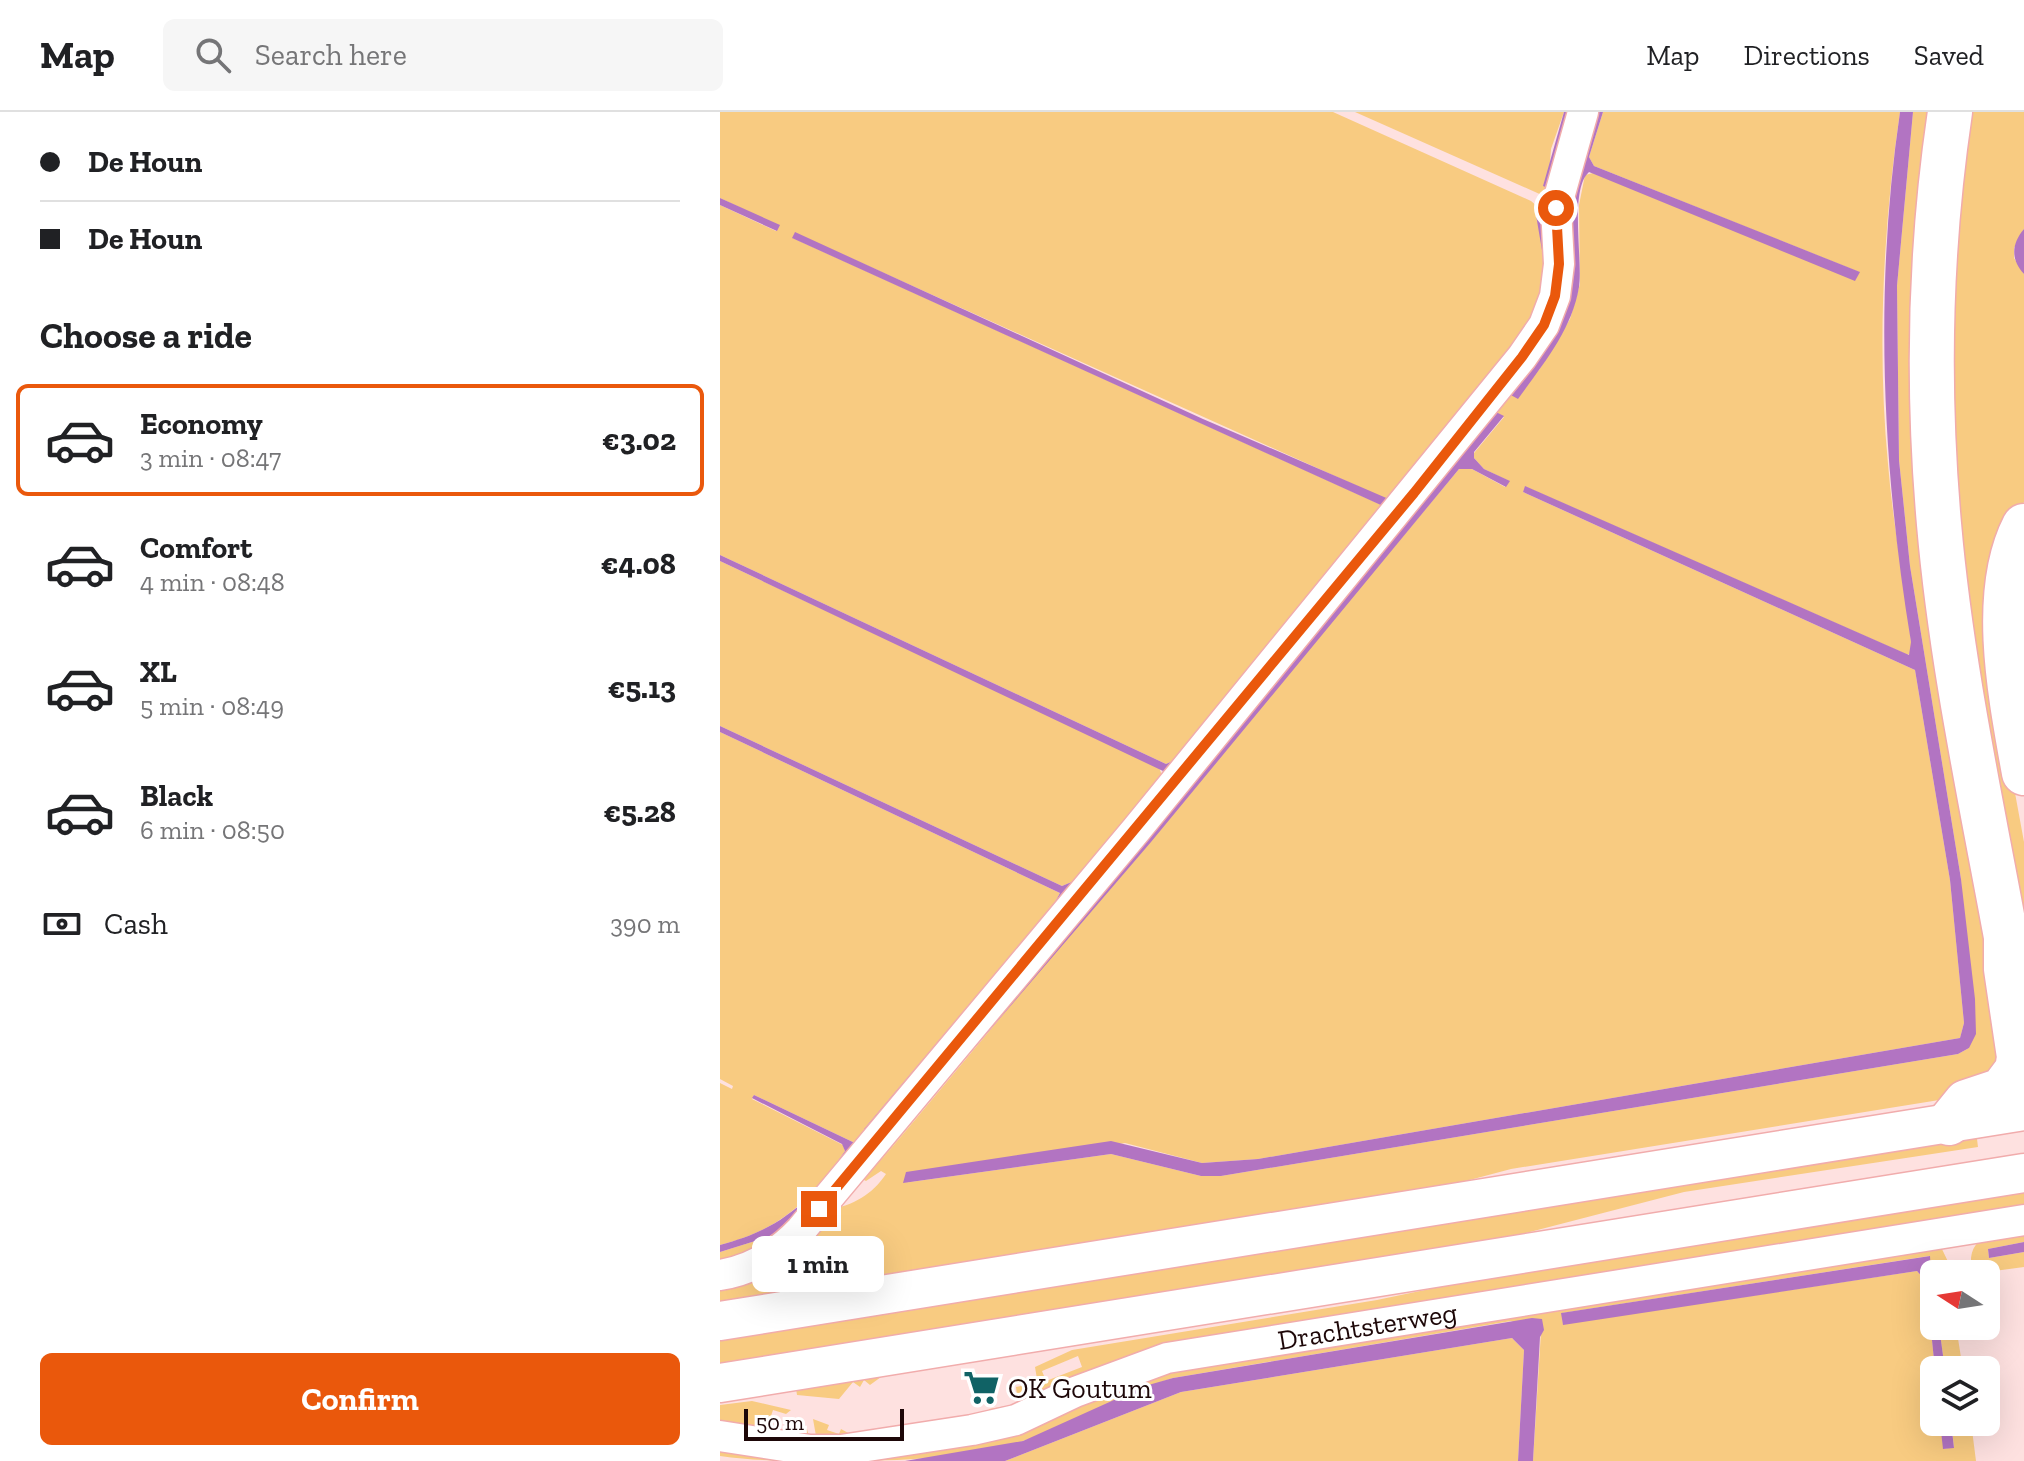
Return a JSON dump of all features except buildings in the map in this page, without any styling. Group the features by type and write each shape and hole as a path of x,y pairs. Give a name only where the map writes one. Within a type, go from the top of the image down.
{"highway":[{"path":"1949,1123 1966,1102 2002,1090 2017,1070 2018,1038 2006,969 2006,937 1959,677 1939,522 1935,293 1941,183 1950,112"},
{"path":"2024,526 2009,572 2006,619 2015,722 2024,773"},
{"path":"2006,937 2018,967 2024,1002"}],"main road":[{"path":"720,1321 2024,1111"},
{"name":"Drachtsterweg","path":"720,1383 2024,1173"}],"street":[{"path":"720,1275 750,1267 771,1256 810,1220 1385,529 1522,357 1544,325 1555,296 1559,264 1556,208 1583,112"},
{"name":"Drachtsterweg","path":"720,1436 810,1450 841,1450 942,1435 1016,1420 1134,1368 1203,1351 2024,1220"}],"shaded area":[{"path":"720,112 1333,112 1531,201 1541,211 1553,237 1555,266 1550,296 1539,324 1474,413 798,1227 762,1254 720,1269 720,1252 768,1237 788,1225 857,1144 754,1095 752,1099 843,1145 845,1151 792,1212 760,1231 720,1245 720,1083 732,1089 733,1086 720,1079 720,732 1060,893 1054,904 864,1129 868,1132 1384,518 1524,343 1546,302 1550,279 1549,245 1544,226 1536,215 1543,245 1543,279 1532,319 1394,497 1388,500 795,233 793,238 1384,506 1175,760 1166,764 720,555 720,205 776,231 779,226 720,198"},
{"path":"1355,112 1564,112 1551,149 1548,188 1544,196"},
{"path":"1564,112 1570,112 1548,188 1543,186"},
{"path":"1595,112 1603,112 1589,157 1594,166 1860,272 1855,281 1589,172 1583,181 1578,209 1580,275 1570,318 1555,346 1518,399 1509,394"},
{"path":"1603,112 1900,112 1889,199 1882,332 1890,488 1912,651 1908,655 1526,487 1523,492 1915,670 1950,880 1964,1023 1960,1038 1258,1159 1202,1163 1125,1143 903,1183 1111,1154 1201,1176 1221,1176 1958,1054 1969,1048 1961,879 1910,566 1899,460 1897,286 1913,112 1933,112 1926,160 2008,1057 1964,1096 1511,1169 1447,1186 720,1309 720,1281 829,1210 861,1198 875,1188 886,1174 881,1171 866,1181 860,1178 1499,395 1539,370 1570,319 1580,284 1579,205 1585,175 1593,173 1855,280 1859,272 1594,166 1589,157","holes":["1496,412 1504,417 1474,453 1474,458 1484,469 1509,481 1505,487 1472,469 1459,469 879,1163"]},
{"path":"1900,112 1913,112 1897,286 1899,460 1910,566 1961,879 1975,999 1976,1034 1969,1048 1958,1054 1221,1176 1201,1176 1111,1154 903,1183 906,1172 1111,1141 1202,1163 1258,1159 1960,1038 1964,1023 1950,880 1915,670 1523,492 1525,486 1909,655 1911,642 1893,510 1885,377 1887,245"},
{"path":"1958,112 2024,112 2024,229 2014,248 2014,258 2024,274 2024,502 2020,508 1993,673 2024,842 2024,967 1963,623 1944,241"},
{"path":"720,198 780,225 777,231 720,205"},
{"path":"1539,214 1549,245 1550,279 1546,302 1524,343 1384,518 868,1132 864,1129 1054,904 1060,893 720,732 720,726 1062,886 1074,881 1163,771 720,561 720,555 1166,764 1175,760 1383,506 792,238 795,232 1203,419 1391,500 1532,319 1539,300 1544,262 1536,215"},
{"path":"2024,229 2024,274 2016,263 2014,251"},
{"path":"1496,412 1504,416 1474,452 1474,458 1484,469 1510,481 1506,487 1472,469 1459,469 1151,842 875,1164"},
{"path":"720,561 1159,767 1162,776 1074,881 1062,886 720,726"},
{"path":"754,1095 857,1144 788,1225 768,1237 720,1252 720,1245 760,1231 792,1212 819,1185 845,1151 842,1144 752,1098"},
{"path":"1976,1131 1978,1147 1684,1192 1441,1255 720,1371 720,1333"},
{"path":"2024,1186 2024,1211 1181,1347 1152,1354 998,1416 865,1439 865,1435 987,1415 989,1409 1018,1404 1016,1387 1026,1385 1028,1393 1039,1391 1035,1367 1072,1350 1377,1300 1602,1253","holes":["1078,1356 1082,1367 1046,1381 1042,1371"]},
{"path":"2024,1228 2024,1242 1988,1249 1989,1258 2024,1252 2024,1267 2000,1270 2000,1260 1971,1260 1977,1243 1992,1235"},
{"path":"2024,1242 2024,1252 1989,1258 1988,1249"},
{"path":"1940,1245 1947,1260 1930,1260 1929,1256 1562,1313 1563,1324 1917,1271 1920,1274 1920,1340 1932,1340 1934,1356 1920,1356 1920,1436 1942,1436 1944,1449 1954,1447 1953,1436 1973,1436 1976,1461 1533,1461 1541,1332 1511,1321 1173,1378 1134,1392 1058,1428 1020,1442 972,1453 873,1461 720,1456 720,1444 817,1459 1137,1376"},
{"path":"1930,1256 1930,1260 1920,1260 1920,1274 1917,1271 1563,1325 1561,1313"},
{"path":"1532,1318 1542,1319 1544,1330 1540,1337 1533,1461 1518,1461 1524,1350 1512,1338 1181,1392 1005,1461 905,1461 1023,1441 1145,1386 1173,1378"},
{"path":"1512,1338 1524,1350 1518,1461 1005,1461 1181,1392"},
{"path":"1932,1340 1941,1340 1943,1356 1934,1356"},
{"path":"1941,1340 1958,1340 1961,1356 1943,1356"},
{"path":"1026,1352 881,1377 870,1385 864,1380 860,1387 853,1382 839,1399 797,1395 795,1382"},
{"path":"752,1401 791,1410 786,1414 773,1410 768,1425 788,1432 807,1429 809,1437 816,1436 813,1419 829,1425 827,1430 839,1434 841,1429 861,1440 801,1442 720,1428 720,1405"},
{"path":"1942,1436 1953,1436 1954,1448 1943,1449"}],"place":[{"name":"OK Goutum","path":"982,1388"}],"route":[{"path":"819,1209 1136,830 1522,357 1544,325 1555,296 1559,264 1556,208"}]}
